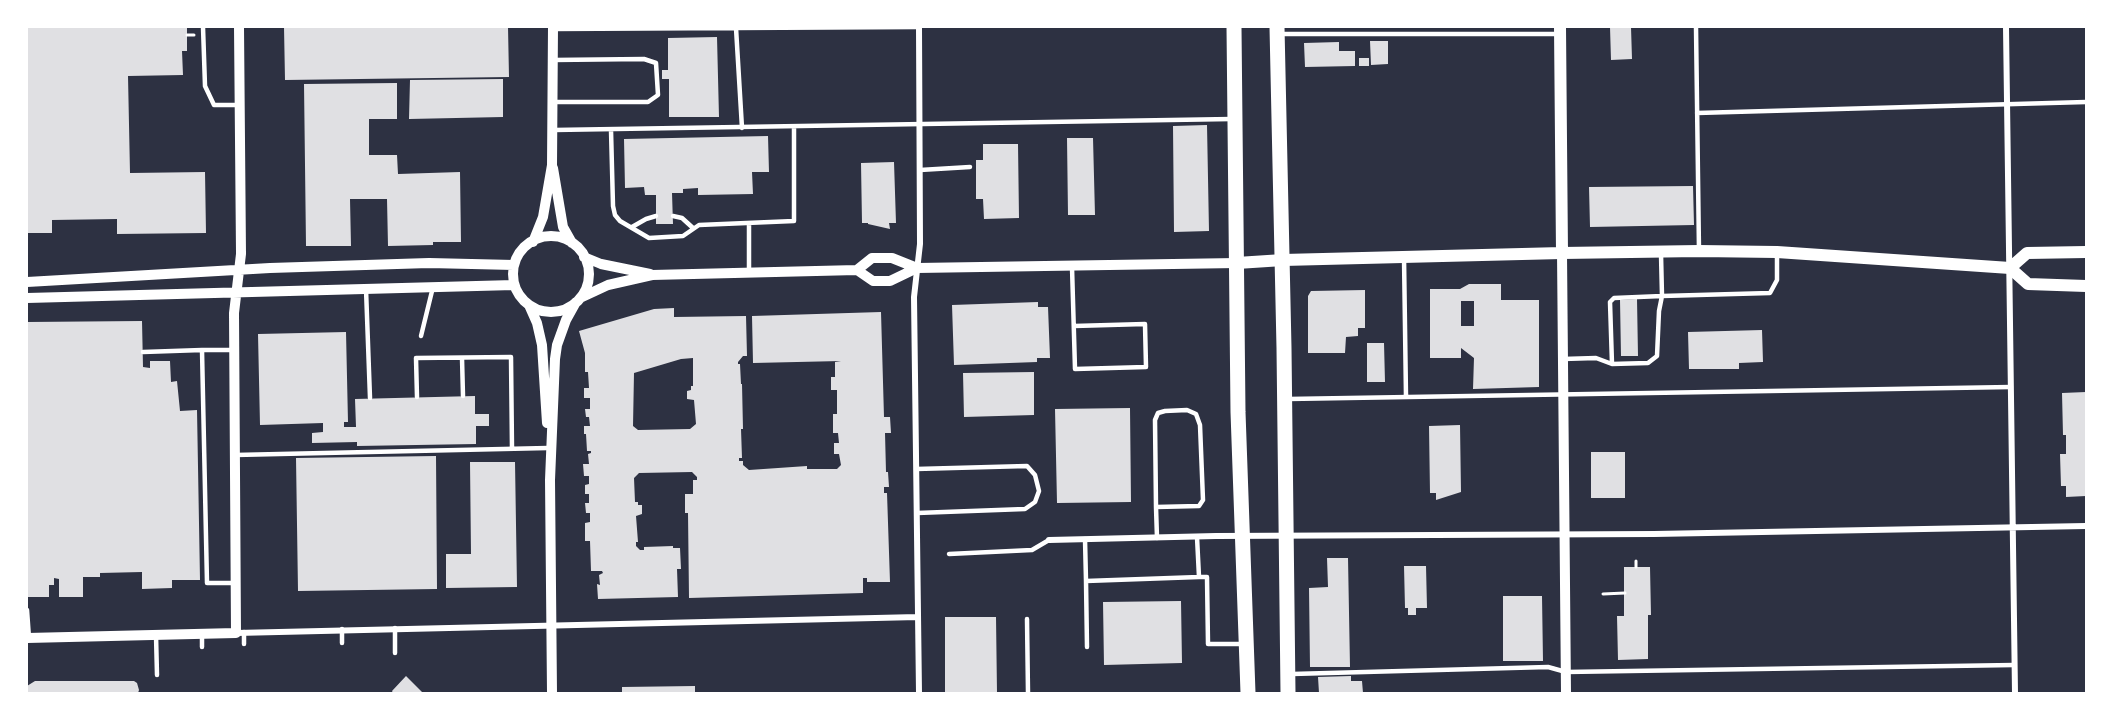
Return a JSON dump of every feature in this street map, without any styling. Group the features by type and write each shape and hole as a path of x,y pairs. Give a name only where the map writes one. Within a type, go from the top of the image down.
{"main road":[{"path":"1234,27 1238,412 1248,693"},
{"path":"1277,30 1283,260 1288,693"},
{"path":"1560,30 1562,253"},
{"path":"1238,263 1562,253 1777,252 2010,268 2028,284 2086,286"},
{"path":"2010,268 2027,253 2086,252"}],"street":[{"path":"239,27 242,169 240,270 234,313 234,350 235,582 240,632"},
{"path":"919,27 920,244 914,297 919,693"},
{"path":"2006,27 2014,693"},
{"path":"533,242 543,217 552,165 553,28"},
{"path":"550,480 557,345 566,320 585,290 588,278 584,257 572,243 563,227 559,192 552,165"},
{"path":"572,243 555,237 546,237 533,242 521,252 514,266 514,285 518,294 529,305 538,310 551,312 566,309 578,300 608,285 652,274"},
{"path":"1562,253 1566,693"},
{"path":"584,257 600,264 652,274 857,270 873,281 890,281 917,268"},
{"path":"857,270 872,258 892,258 917,268 1238,263"},
{"path":"27,282 240,270 429,263 514,266"},
{"path":"27,298 514,285"},
{"path":"529,305 542,345 550,480 552,693"},
{"path":"1049,540 2086,526"},
{"path":"28,638 918,617"}],"lane":[{"path":"203,27 205,86 214,105 240,105"},
{"path":"553,28 919,27"},
{"path":"1696,27 1699,251"},
{"path":"736,28 742,128"},
{"path":"1277,30 1560,30"},
{"path":"553,60 644,59 656,63 658,95 648,102 553,102"},
{"path":"1697,113 2086,102"},
{"path":"553,130 1235,119"},
{"path":"611,130 615,215 620,221 649,237 682,236 699,225 794,221 794,127"},
{"path":"920,170 970,167"},
{"path":"632,227 656,216"},
{"path":"673,216 682,218 693,228"},
{"path":"749,223 749,273"},
{"path":"1563,359 1596,358 1612,364 1648,363 1657,356 1662,296 1661,251"},
{"path":"1612,364 1610,302 1614,298 1770,293 1777,280 1777,252"},
{"path":"1404,257 1406,397"},
{"path":"1071,264 1075,369 1146,367 1145,324 1074,326"},
{"path":"421,336 433,287"},
{"path":"366,289 370,398"},
{"path":"202,350 207,583 235,582"},
{"path":"142,352 234,350"},
{"path":"417,397 416,358 511,357 512,449"},
{"path":"462,358 463,396"},
{"path":"1285,399 2012,387"},
{"path":"1156,507 1199,506 1203,500 1200,425 1196,414 1187,410 1158,413 1155,420 1156,507 1157,538"},
{"path":"464,444 464,450"},
{"path":"235,456 371,449 548,448"},
{"path":"916,470 1027,466 1035,475 1039,492 1035,502 1025,509 917,513"},
{"path":"1197,537 1198,577"},
{"path":"1085,539 1087,647"},
{"path":"949,554 1032,550 1049,540"},
{"path":"1086,581 1207,577 1208,645 1247,644"},
{"path":"27,610 28,638"},
{"path":"1027,619 1028,693"},
{"path":"395,628 395,653"},
{"path":"342,629 342,643"},
{"path":"240,632 244,644"},
{"path":"202,634 202,647"},
{"path":"156,635 157,675"},
{"path":"1287,674 1548,667 1566,672 2014,665"}],"path":[{"path":"1636,561 1636,567"},
{"path":"1603,594 1624,593"}],"building":[{"path":"27,27 187,27 187,51 182,51 183,75 128,76 130,173 205,172 206,233 117,234 117,219 52,220 52,233 27,233"},
{"path":"284,27 508,27 509,77 285,80"},
{"path":"1610,27 1631,27 1632,59 1611,60"},
{"path":"717,37 719,117 669,117 669,79 662,79 662,70 668,70 668,38"},
{"path":"1370,41 1388,41 1388,64 1371,65"},
{"path":"1339,42 1339,51 1355,51 1355,66 1305,67 1304,43"},
{"path":"1359,58 1369,58 1369,66 1359,66"},
{"path":"503,79 503,117 409,119 410,80"},
{"path":"397,83 397,119 369,119 369,155 397,155 398,174 460,172 461,242 388,246 387,199 350,199 351,246 306,246 304,84"},
{"path":"1207,125 1209,231 1174,232 1173,126"},
{"path":"768,136 769,172 752,172 753,194 698,195 698,188 683,189 683,193 672,193 673,224 656,224 656,195 645,195 644,187 625,188 624,139"},
{"path":"1067,138 1093,138 1095,215 1068,215"},
{"path":"983,144 1018,144 1019,218 984,219 983,199 976,199 976,160 983,160"},
{"path":"894,162 896,223 889,223 890,229 862,223 861,163"},
{"path":"1693,186 1694,225 1590,227 1589,187"},
{"path":"1469,284 1501,284 1501,300 1539,300 1539,387 1473,389 1474,358 1461,348 1461,358 1430,358 1430,289 1460,289","holes":["1461,301 1474,301 1474,326 1461,326"]},
{"path":"1365,290 1365,328 1358,328 1358,336 1346,337 1345,353 1308,353 1308,296 1311,291"},
{"path":"1637,299 1638,356 1621,356 1620,300"},
{"path":"1038,302 1038,307 1048,307 1050,358 1037,358 1037,362 954,365 952,305"},
{"path":"674,308 674,317 746,316 747,356 743,356 738,362 742,384 743,429 741,429 742,458 739,458 739,461 743,461 743,465 749,470 807,466 807,469 837,469 841,465 839,454 834,454 834,443 839,443 838,433 833,433 833,414 837,414 837,390 831,390 831,377 835,377 835,362 841,361 753,363 752,316 881,312 884,417 890,417 891,433 885,433 886,472 888,472 889,487 884,487 884,493 887,493 890,582 867,582 867,578 863,578 863,593 689,598 688,513 685,513 685,494 693,494 693,480 697,480 697,477 692,472 639,473 634,478 635,502 642,505 642,514 636,516 638,542 636,546 640,550 644,550 644,547 673,546 673,548 680,548 681,569 677,569 678,597 598,599 597,584 600,585 599,575 603,573 602,571 591,571 590,541 585,541 585,523 590,522 590,513 586,513 585,503 589,503 589,494 585,494 585,485 589,484 589,476 584,476 583,464 589,464 588,454 591,451 587,451 584,426 590,426 585,409 590,409 590,398 584,398 584,388 589,388 588,372 585,372 585,353 579,331 654,309","holes":["693,358 693,386 687,391 687,399 694,400 696,424 690,429 638,430 633,426 634,373 681,359"]},
{"path":"142,321 143,367 150,368 150,361 170,361 171,382 177,381 180,411 197,410 200,580 172,580 172,588 142,589 142,572 100,573 100,577 83,577 83,597 59,597 59,579 54,578 54,585 49,585 49,597 27,597 27,322"},
{"path":"1762,330 1763,362 1739,363 1739,369 1689,369 1688,332"},
{"path":"346,332 348,422 344,422 344,427 356,427 355,399 475,396 475,414 489,414 489,426 476,426 476,444 357,446 357,442 312,443 312,433 323,432 323,423 260,425 258,334"},
{"path":"1367,343 1384,343 1385,382 1367,382"},
{"path":"1034,372 1034,415 964,417 963,373"},
{"path":"2086,392 2086,496 2066,497 2066,486 2061,486 2060,454 2066,454 2062,393"},
{"path":"1130,408 1131,502 1057,503 1055,409"},
{"path":"1460,425 1461,492 1436,500 1436,493 1430,493 1429,426"},
{"path":"1591,452 1625,452 1625,498 1591,498"},
{"path":"436,456 437,589 298,591 296,458"},
{"path":"470,462 515,462 517,587 446,588 446,554 471,554"},
{"path":"1327,558 1348,558 1350,667 1310,667 1309,588 1328,587"},
{"path":"1404,566 1426,566 1427,608 1416,608 1416,615 1408,615 1408,608 1405,608"},
{"path":"1624,567 1650,567 1651,615 1648,615 1648,659 1618,660 1617,616 1624,616"},
{"path":"1503,596 1542,596 1543,661 1503,661"},
{"path":"1181,601 1182,663 1104,665 1103,602"},
{"path":"945,617 996,617 997,693 945,693"},
{"path":"406,676 423,693 393,693 392,691"},
{"path":"1351,676 1351,681 1362,681 1363,693 1319,693 1318,677"},
{"path":"35,681 134,681 139,690 138,693 27,693 27,686"},
{"path":"695,686 695,693 622,693 622,687"}]}
